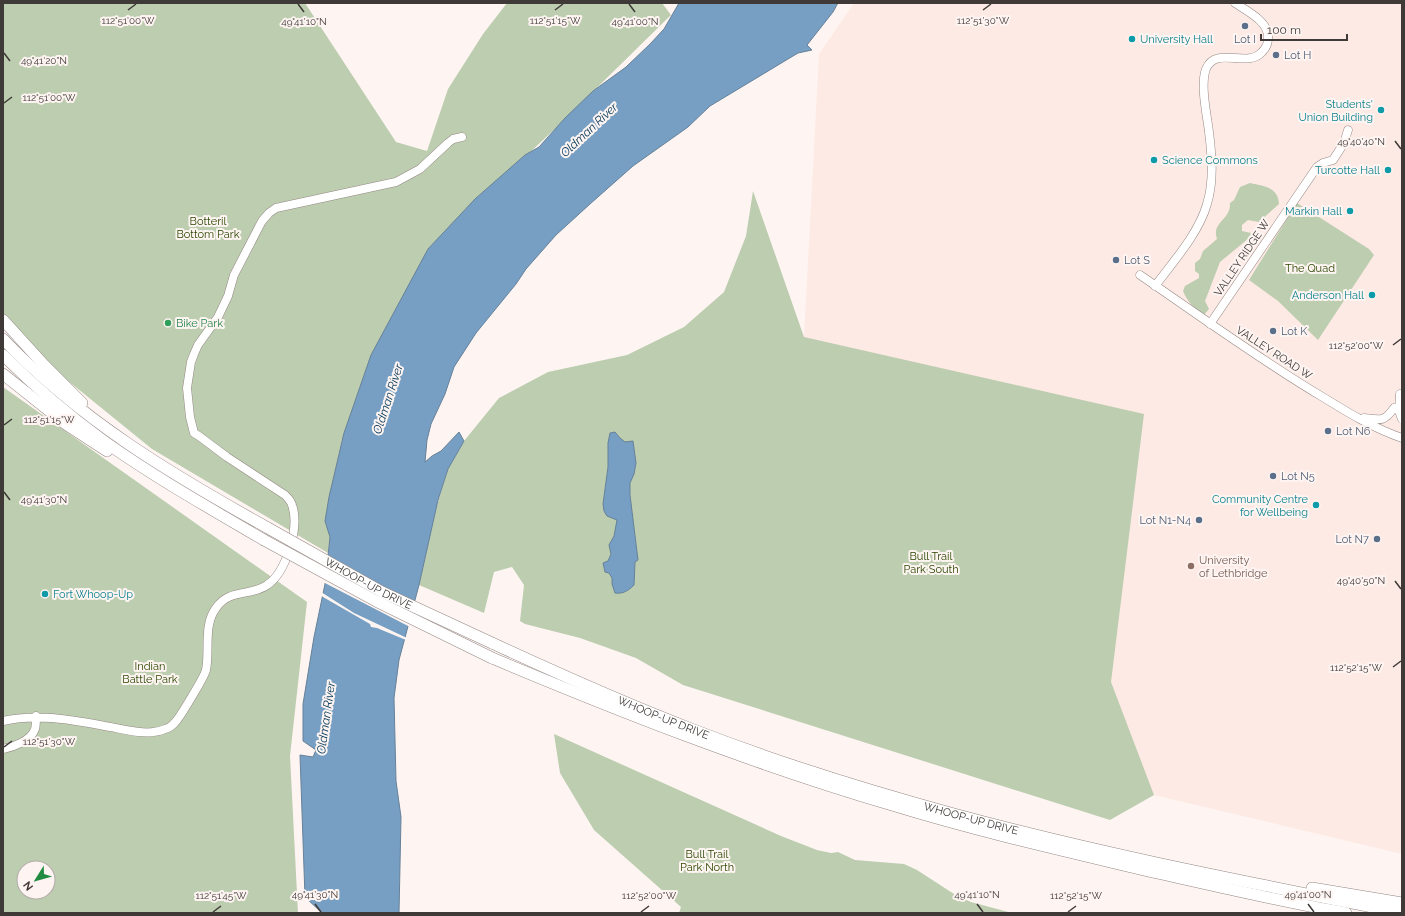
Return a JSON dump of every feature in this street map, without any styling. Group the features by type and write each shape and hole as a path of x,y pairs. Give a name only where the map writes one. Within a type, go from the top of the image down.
{"highway":[{"path":"3,320 44,365 111,432"},
{"name":"WHOOP-UP DRIVE","path":"3,339 51,386 111,432 214,498 382,592 567,678 695,731 835,779 954,814 1208,874 1402,913"},
{"name":"WHOOP-UP DRIVE","path":"3,355 59,406 106,442 171,484 264,540 376,601 492,658 690,738 802,777 893,806 1009,838 1272,899 1346,913"},
{"path":"3,374 55,416 93,443 186,499 264,540"},
{"path":"1208,874 1402,902"},
{"path":"1272,899 1317,913"}],"street":[{"path":"1156,286 1196,228 1207,206 1212,168 1204,90 1206,68 1210,63 1221,57 1242,60 1256,57 1261,54 1268,44 1268,31 1264,25 1235,3"},
{"name":"VALLEY RIDGE W","path":"1210,324 1317,167 1323,163 1333,160 1344,143 1348,130"},
{"path":"3,720 36,716 146,732 160,731 169,727 178,720 206,671 210,621 217,606 232,595 264,587 272,581 281,568 289,550 293,530 294,514 293,506 290,500 194,433 190,417 187,388 191,362 198,345 218,317 228,296 234,275 264,217 269,213 276,208 396,182 420,169 453,139 462,136"},
{"name":"VALLEY ROAD W","path":"1140,275 1303,386 1389,434 1402,438"},
{"path":"1400,394 1398,411 1402,419"},
{"path":"1357,417 1383,420 1388,417 1394,408"},
{"path":"3,749 22,743 33,733 35,729 36,716"}],"shaded area":[{"name":"University of Lethbridge","path":"854,3 1402,3 1402,854 1154,795 804,337 819,54"}],"green space":[{"name":"Botteril Bottom Park","path":"3,3 305,3 396,142 427,151 448,89 483,34 507,3 662,3 671,15 562,122 428,249 342,441 328,553 152,449 67,380 3,317"},
{"path":"1250,183 1269,188 1276,194 1279,204 1259,222 1248,220 1242,225 1242,231 1251,233 1249,238 1220,262 1205,301 1209,309 1204,315 1192,305 1183,291 1185,286 1199,278 1199,274 1195,271 1195,263 1200,259 1203,251 1217,239 1217,229 1228,213 1230,203 1234,200 1240,187"},
{"name":"Bull Trail Park South","path":"753,191 804,337 1144,414 1111,682 1154,795 1110,820 683,685 636,658 580,638 525,624 520,621 524,585 512,567 494,572 484,613 419,585 431,525 448,469 464,441 499,398 548,372 627,355 684,327 724,292 746,236"},
{"name":"The Quad","path":"1297,203 1369,249 1374,255 1318,340 1278,301 1249,280"},
{"name":"Indian Battle Park","path":"3,387 307,602 290,756 298,913 3,913"},
{"name":"Bull Trail Park North","path":"554,734 781,836 817,850 831,853 838,852 855,860 904,864 917,870 954,894 971,902 1012,913 679,913 681,907 594,830 560,773"}],"water":[{"name":"Oldman River","path":"679,3 838,3 833,12 807,45 812,50 798,53 710,106 688,127 633,166 556,235 526,269 516,284 476,333 454,367 445,394 431,424 427,440 425,462 441,451 459,432 464,441 448,469 438,500 419,585 399,660 394,698 396,781 401,817 399,913 322,913 305,897 300,755 313,757 316,750 303,741 303,704 314,637 325,584 330,537 325,521 329,497 344,433 371,355 428,249 475,199 525,155 539,147 565,118 593,91 626,67 650,44 664,29"},
{"path":"615,432 625,442 633,441 636,463 634,474 630,483 630,495 638,560 635,562 634,585 625,592 620,593 615,593 612,578 609,573 605,572 603,563 608,561 611,554 609,545 614,536 617,520 607,516 604,511 603,504 608,467 608,443 610,433"}],"pier":[{"path":"324,569 413,614 410,627 323,582"},
{"path":"321,592 354,613 407,638 406,640 371,627 370,624 323,597"}],"place":[{"name":"Lot I","path":"1245,26"},
{"name":"University Hall","path":"1132,39"},
{"name":"Lot H","path":"1276,55"},
{"name":"Students' Union Building","path":"1381,110"},
{"name":"Science Commons","path":"1154,160"},
{"name":"Turcotte Hall","path":"1388,170"},
{"name":"Markin Hall","path":"1350,211"},
{"name":"Lot S","path":"1116,260"},
{"name":"Anderson Hall","path":"1372,295"},
{"name":"Bike Park","path":"168,323"},
{"name":"Lot K","path":"1273,331"},
{"name":"Lot N6","path":"1328,431"},
{"name":"Lot N5","path":"1273,476"},
{"name":"Community Centre for Wellbeing","path":"1316,505"},
{"name":"Lot N1-N4","path":"1199,520"},
{"name":"Lot N7","path":"1377,539"},
{"name":"University of Lethbridge","path":"1191,566"},
{"name":"Fort Whoop-Up","path":"45,594"}]}
